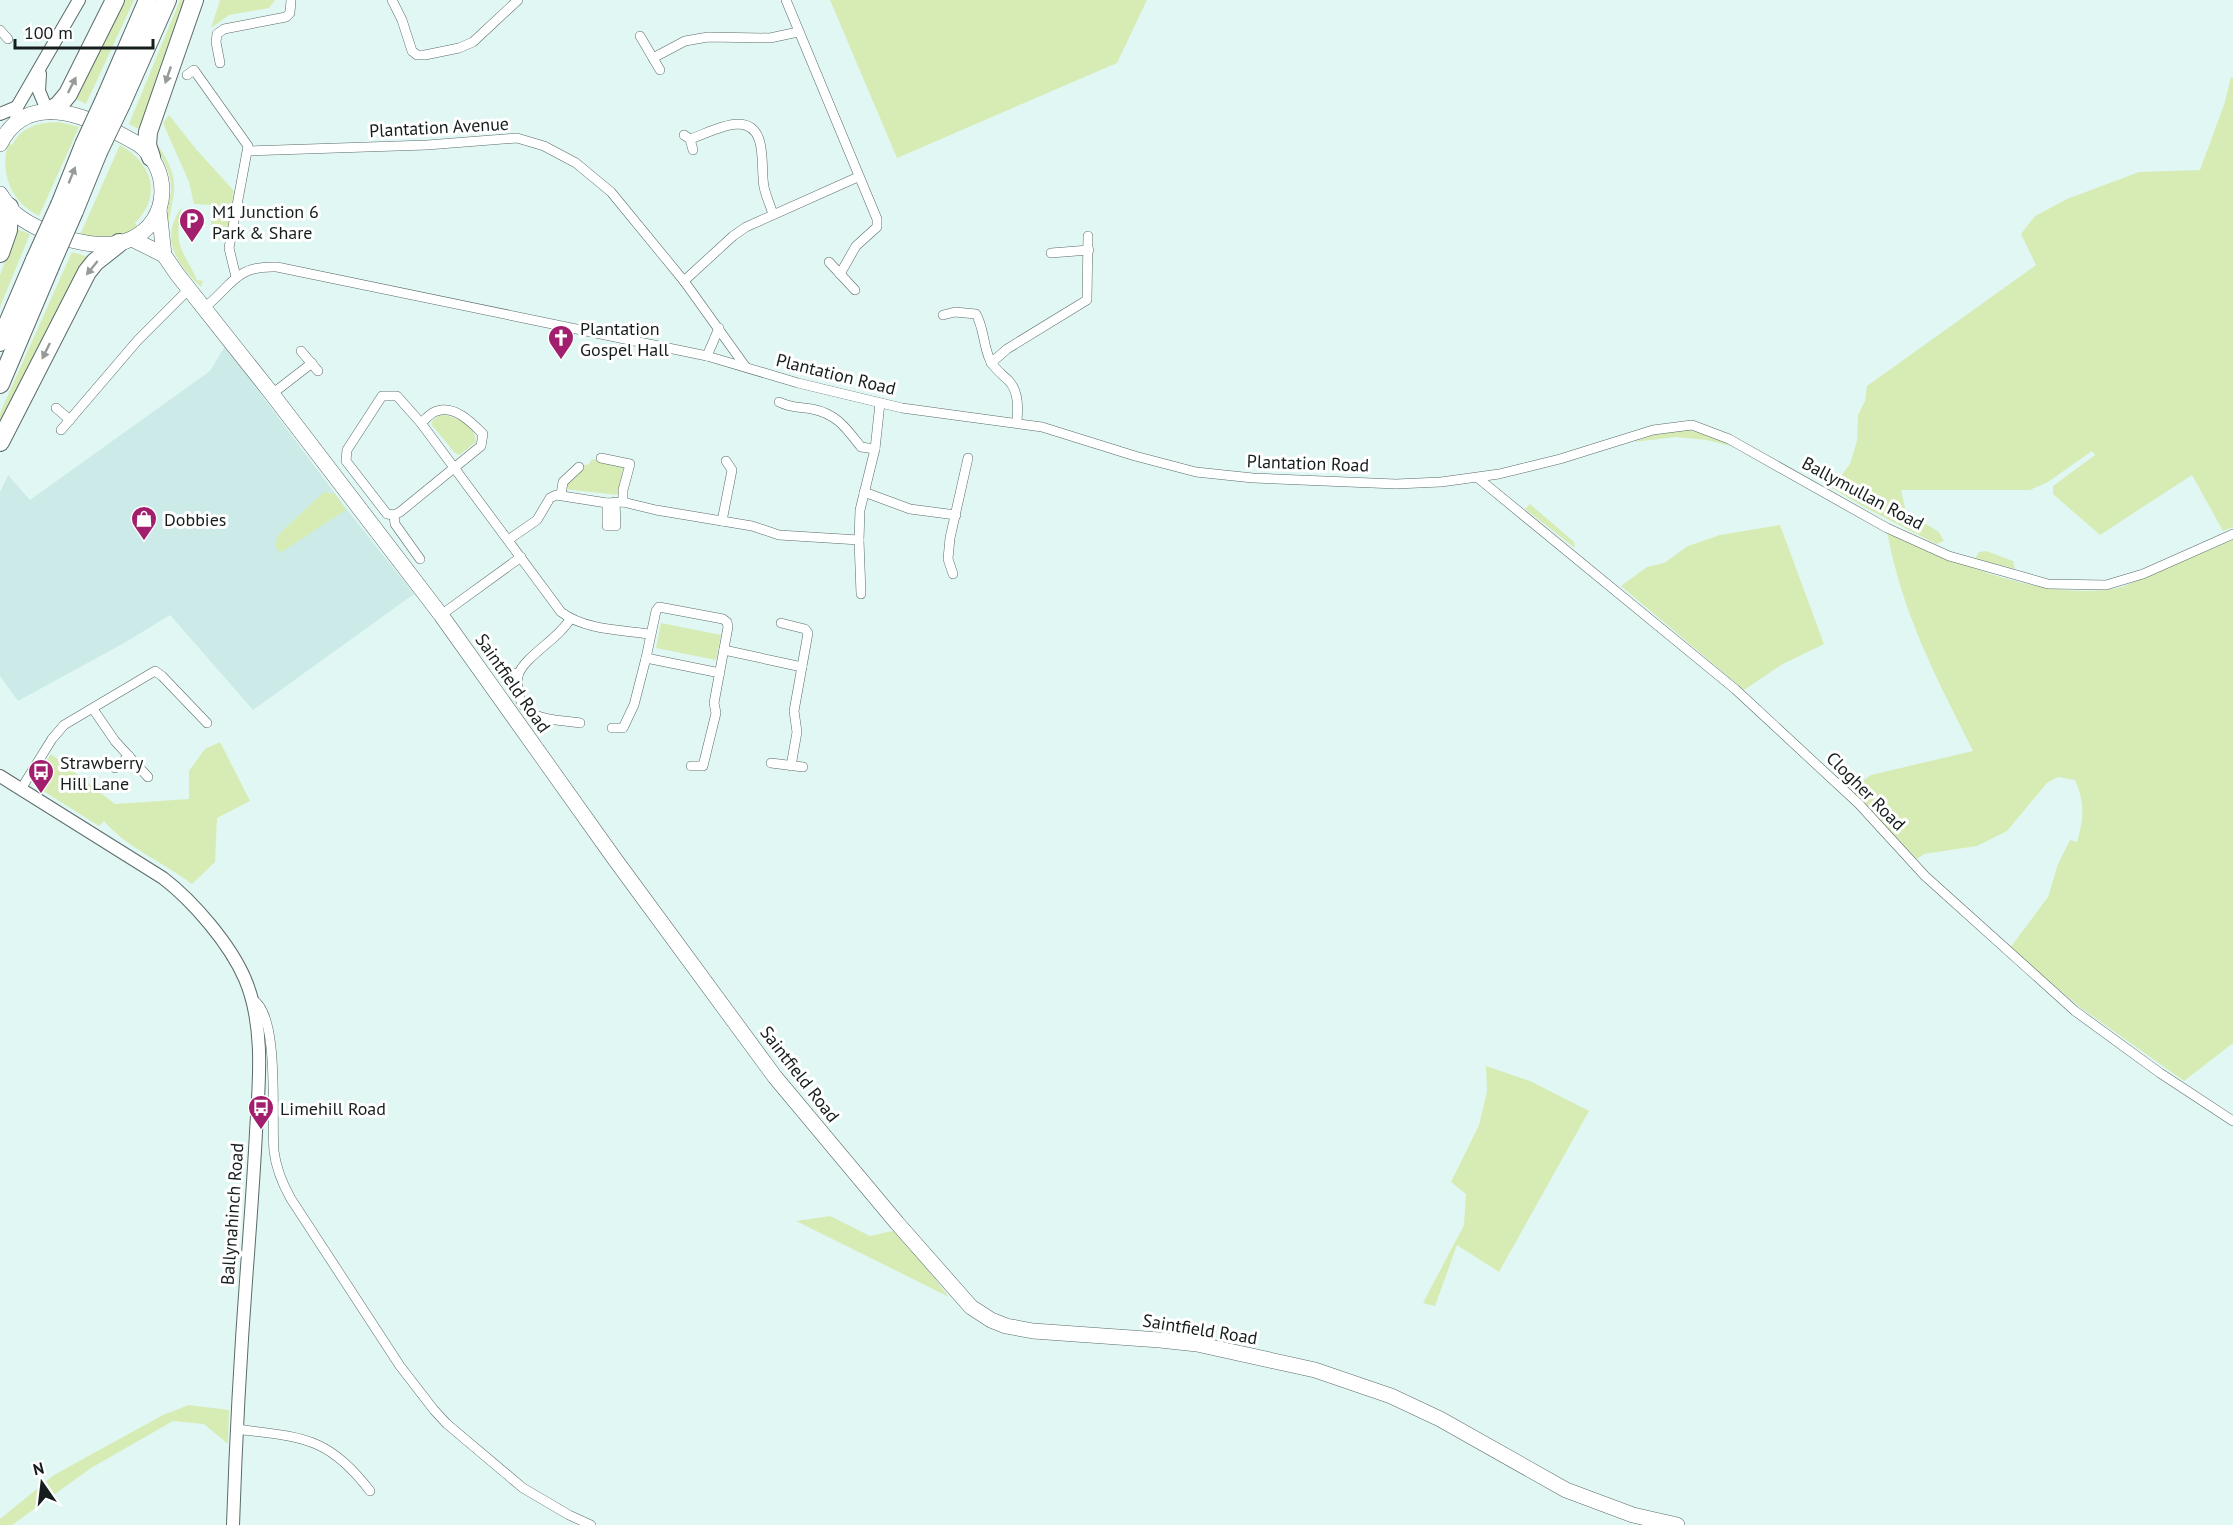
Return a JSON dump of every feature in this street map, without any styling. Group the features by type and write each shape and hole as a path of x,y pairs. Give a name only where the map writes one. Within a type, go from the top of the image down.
{"highway":[{"path":"49,110 58,106 68,94 115,0"},
{"path":"113,100 148,0"},
{"path":"0,384 43,263 91,149 113,100 167,0"},
{"path":"152,157 147,145 148,132 194,0"},
{"path":"0,253 8,230 5,200"},
{"path":"0,442 87,272 95,262 125,241"},
{"path":"0,342 43,263"}],"main road":[{"path":"0,144 12,119 49,110 77,116 127,138 145,149 152,157"},
{"name":"Saintfield Road","path":"152,157 159,168 162,182 159,210 164,255 441,615 607,848 775,1077 897,1223 971,1307 991,1320 1006,1326 1033,1331 1197,1344 1315,1370 1391,1396 1440,1419 1576,1494 1633,1515 1677,1525"},
{"path":"5,200 16,214 36,227 78,242 105,245 125,241 148,227 159,210"},
{"name":"Saintfield Road","path":"125,241 164,255"}],"street":[{"path":"0,114 12,119 79,0"},
{"path":"215,58 217,34 224,28 286,17 290,13 291,0"},
{"path":"392,0 402,20 412,51 417,55 425,55 459,48 473,42 518,0"},
{"path":"786,0 877,219 877,227 856,246 840,274"},
{"path":"0,30 8,39"},
{"path":"653,58 685,41 708,37 770,38 798,32"},
{"path":"640,36 660,70"},
{"path":"41,67 39,91 49,110"},
{"path":"187,75 194,70 247,142 248,151 229,248 236,277"},
{"path":"693,150 687,137 733,124 750,127 758,138 763,152 764,187 773,214"},
{"name":"Plantation Avenue","path":"248,151 526,139 544,146 576,163 603,183 684,281 745,366"},
{"path":"684,281 733,236 773,214 858,177"},
{"path":"991,363 1007,349 1087,300 1088,236"},
{"path":"1051,253 1089,250"},
{"path":"829,262 855,290"},
{"name":"Plantation Road","path":"204,308 236,277 253,269 277,267 706,356 880,404 1042,427 1176,468 1206,474 1396,484 1478,478"},
{"path":"61,430 152,325 189,290"},
{"path":"943,315 955,312 976,314 980,322 984,347 991,363 1011,383 1015,392 1018,402 1017,422"},
{"path":"706,356 719,328"},
{"path":"301,351 318,371"},
{"path":"272,394 312,363"},
{"path":"421,423 436,411 446,410 465,416 483,435 481,446 456,466 400,512 394,515 387,514 346,461 347,450 382,396 397,396 456,466 561,612 570,619 584,624 650,634"},
{"path":"779,402 790,408 814,410 840,420 861,447 876,449"},
{"path":"861,594 856,579 860,510 876,449 880,404"},
{"path":"56,408 70,420"},
{"name":"Ballymullan Road","path":"1478,478 1560,459 1653,430 1692,425 1729,439 1887,528 1949,556 2048,584 2106,585 2143,574 2233,534"},
{"path":"601,458 630,464 623,490 615,503"},
{"path":"953,574 948,559 950,538 968,458"},
{"path":"722,521 736,470 726,461"},
{"path":"561,495 563,482 579,467"},
{"name":"Clogher Road","path":"1478,478 1736,689 1859,804 1924,876 2075,1011 2160,1073 2233,1121"},
{"path":"864,492 910,508 956,515"},
{"path":"508,540 537,520 550,498 561,495 752,526 779,535 859,540"},
{"path":"394,515 395,524 420,559"},
{"path":"441,615 520,557"},
{"path":"612,728 626,732 656,611 659,607 713,617 727,622 714,703 716,713 706,769 691,766"},
{"path":"570,619 562,631 529,659 518,675 519,694 524,708 532,715 580,723"},
{"path":"781,623 805,629 808,633 794,711 797,732 791,765"},
{"path":"724,650 802,667"},
{"path":"646,658 720,673"},
{"path":"506,670 518,675"},
{"path":"21,789 52,739 64,725 155,671 207,723"},
{"path":"93,709 115,741 148,777"},
{"path":"115,768 129,756"},
{"path":"771,763 803,767"},
{"name":"Ballynahinch Road","path":"0,776 176,887 217,935 245,979 251,999 258,1042 258,1105 233,1525"},
{"path":"251,999 260,1005 269,1035 273,1085 274,1152 282,1182 291,1199 400,1366 434,1410 447,1424 523,1488 591,1525"},
{"path":"237,1429 294,1438 319,1446 361,1479 370,1491"}],"shaded area":[{"name":"Dobbies","path":"225,346 345,507 414,594 253,710 170,615 126,642 18,701 0,676 0,492 8,475 30,500 210,371"}],"green space":[{"path":"121,0 134,0 86,104 72,97"},
{"path":"180,0 186,0 139,129 129,124"},
{"path":"220,0 275,0 269,8 229,15 211,28"},
{"path":"830,0 1147,0 1117,63 897,158"},
{"path":"2231,77 2233,78 2233,527 2223,531 2192,475 2100,535 2053,494 2053,486 2095,455 2092,451 2048,482 2030,490 1901,490 1906,512 1939,532 1944,541 1936,544 1832,488 1850,464 1857,441 1858,415 1865,401 1867,386 2036,265 2021,234 2035,216 2067,199 2139,172 2200,170 2225,102"},
{"path":"169,115 234,191 226,241 211,239 211,205 194,204 189,182 163,123"},
{"path":"59,122 79,127 39,216 21,202 10,185 5,165 8,143 12,145 21,133 32,126"},
{"path":"153,142 165,156 173,177 174,196 167,232 170,180 165,163"},
{"path":"120,145 140,161 150,180 149,202 135,223 138,228 110,236 80,235"},
{"path":"182,207 178,231 180,246 197,280 203,281 201,287 178,260 171,240 175,219"},
{"path":"17,229 30,234 0,307 0,275"},
{"path":"72,252 88,257 0,426 0,413"},
{"path":"442,414 465,423 473,430 476,442 459,455 431,424"},
{"path":"1685,429 1705,434 1734,447 1707,440 1675,437 1634,442 1655,434"},
{"path":"598,459 622,467 618,495 564,489 575,478 582,466 589,464 591,460"},
{"path":"324,492 335,494 346,510 280,553 275,545 279,534"},
{"path":"1530,504 1574,542 1575,548 1525,509"},
{"path":"1780,525 1824,644 1781,665 1744,690 1621,586 1647,567 1664,563 1688,546 1720,535"},
{"path":"1887,531 1941,556 2002,577 2064,590 2094,591 2122,587 2233,538 2233,1043 2184,1081 2081,1008 2010,948 2048,897 2058,864 2070,840 2077,842 2082,811 2081,796 2075,780 2058,777 2047,783 2007,831 1977,846 1924,854 1917,859 1850,789 1871,775 1973,751 1933,671 1911,618 1893,561"},
{"path":"1986,551 2013,561 2015,569 1975,559 1979,552"},
{"path":"661,623 721,635 716,660 656,648"},
{"path":"220,742 250,801 217,818 215,862 192,884 134,847 104,821 99,826 37,787 35,779 51,754 115,804 189,799 189,771 205,749"},
{"path":"1486,1066 1530,1081 1589,1111 1499,1272 1457,1245 1435,1306 1423,1303 1464,1225 1466,1194 1451,1182 1479,1125 1487,1092"},
{"path":"830,1216 870,1236 897,1230 949,1297 796,1221"},
{"path":"189,1405 229,1410 228,1444 204,1424 173,1421 91,1468 12,1525 0,1525 0,1519 54,1475 163,1415"}],"place":[{"name":"M1 Junction 6 Park & Share","path":"192,244"},
{"name":"Plantation Gospel Hall","path":"561,361"},
{"name":"Dobbies","path":"144,542"},
{"name":"Strawberry Hill Lane","path":"41,795"},
{"name":"Limehill Road","path":"261,1131"}]}
